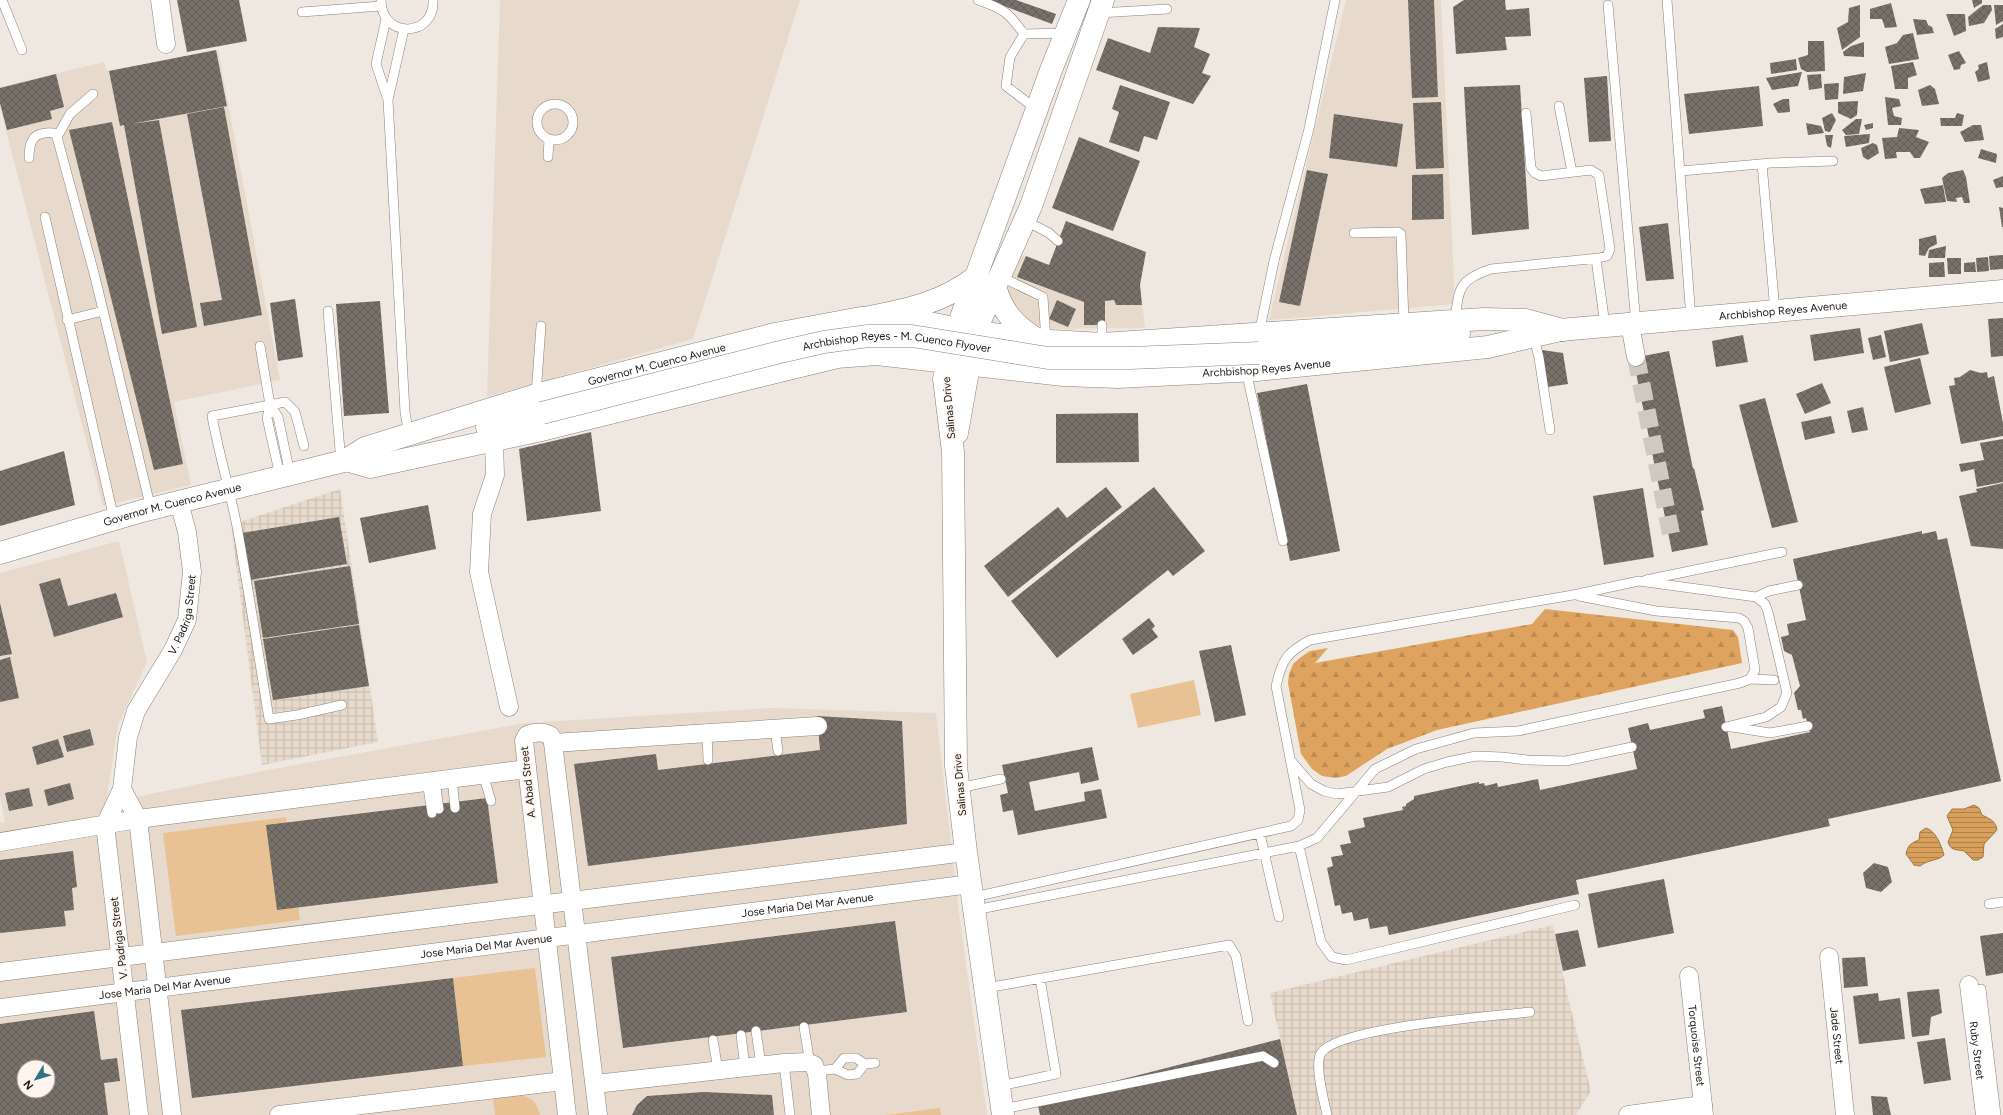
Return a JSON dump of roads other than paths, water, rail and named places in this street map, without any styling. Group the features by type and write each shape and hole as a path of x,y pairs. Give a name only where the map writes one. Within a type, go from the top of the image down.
{"main road":[{"path":"1054,374 1047,369 1043,361 1045,341 1012,321 1002,306 990,279 1037,110 1066,33 1086,5"},
{"path":"966,330 990,279 1031,206 1086,5"},
{"path":"862,355 870,348 874,337 871,329 863,318 932,302 960,288 990,279"},
{"name":"Archbishop Reyes Avenue","path":"1255,352 1472,333 1563,330 2003,291"},
{"name":"Governor M. Cuenco Avenue","path":"0,553 151,509 343,461 775,334 863,318 918,321 966,330"},
{"name":"Archbishop Reyes Avenue","path":"969,366 1054,374 1118,377 1404,323 1455,320 1526,320 1563,330"},
{"name":"Archbishop Reyes Avenue","path":"966,330 1045,341 1102,335 1255,352 1309,365 1488,347 1563,330"},
{"name":"Salinas Drive","path":"966,330 948,363 944,379 953,452 956,766 966,852 974,897 1003,1112"},
{"name":"Salinas Drive","path":"953,452 969,366 966,330"},
{"name":"Archbishop Reyes - M. Cuenco Flyover","path":"539,404 824,342 868,336 912,336 1048,358 1130,358 1255,352"},
{"name":"Governor M. Cuenco Avenue","path":"343,461 370,467 537,431 799,365 837,357 876,354 969,366"},
{"name":"Governor M. Cuenco Avenue","path":"343,461 365,448 409,435 539,404"}],"street":[{"path":"160,0 166,44"},
{"path":"1633,324 1636,357"},
{"path":"494,440 495,475 482,514 479,572 509,707"},
{"name":"V. Padriga Street","path":"139,1115 127,1023 125,992 105,825 122,789 128,737 136,711 173,650 187,620 192,572 187,532 179,502"},
{"path":"598,1115 596,1084 576,935 553,743 818,726"},
{"name":"A. Abad Street","path":"553,743 551,736 546,733 533,733 527,735 524,741 526,769 567,1115"},
{"path":"0,842 138,819 526,769"},
{"path":"122,789 138,819 172,1115"},
{"path":"0,972 543,906 966,852"},
{"name":"Jose Maria Del Mar Avenue","path":"0,1008 547,938 974,897"},
{"name":"Jade Street","path":"1829,957 1845,1115"},
{"name":"Torquoise Street","path":"1689,976 1703,1110"},
{"name":"Ruby Street","path":"1975,987 1985,1115"},
{"path":"596,1084 800,1062 813,1067 820,1115"},
{"path":"279,1115 563,1081"},
{"path":"1628,1115 1703,1110"}],"lane":[{"path":"2,0 22,50"},
{"path":"386,19 397,28 412,29 425,22 430,16 433,0"},
{"path":"978,0 996,6 1011,16 1024,34"},
{"path":"1283,542 1255,352 1274,261 1309,129 1335,0"},
{"path":"1667,0 1691,319"},
{"path":"302,12 381,3 386,19 376,64 388,100 405,404 409,435"},
{"path":"1086,5 1167,9"},
{"path":"1608,5 1633,324"},
{"path":"388,100 404,29"},
{"path":"1024,34 1066,33"},
{"path":"1024,34 1010,57 1006,86 1037,110"},
{"path":"57,137 70,114 93,94"},
{"path":"1558,106 1572,172"},
{"path":"1455,320 1459,290 1474,274 1491,269 1596,259 1607,256 1610,249 1599,175 1592,170 1541,176 1535,173 1531,168 1526,112"},
{"path":"29,158 29,144 34,137 45,132 54,133 57,137 95,277 151,509"},
{"path":"548,157 549,140"},
{"path":"1680,171 1762,164 1832,161"},
{"path":"1762,164 1775,311"},
{"path":"45,217 67,320 114,519"},
{"path":"1024,220 1049,233 1058,241"},
{"path":"1354,233 1398,232 1401,234 1404,323"},
{"path":"1596,259 1606,325"},
{"path":"990,279 1043,296 1045,341"},
{"path":"67,320 102,311"},
{"path":"328,311 343,461"},
{"path":"539,404 541,326"},
{"path":"1534,336 1539,358 1550,430"},
{"path":"260,346 270,405 278,417 285,475"},
{"path":"304,446 295,412 285,402 212,416 219,456 229,490 238,532 269,719 297,715 342,705"},
{"path":"974,897 1291,826 1298,820 1300,810 1276,686 1280,668 1286,656 1294,649 1310,640 1573,595 1782,552"},
{"path":"1639,581 1756,597 1765,604 1787,693 1780,707 1766,717 1726,727 1770,733 1808,726"},
{"path":"1756,597 1768,591 1798,585"},
{"path":"1573,595 1656,611 1739,618 1744,621 1748,628 1755,670 1750,679"},
{"path":"974,897 1299,846 1317,838 1375,769 1416,749 1474,733 1518,731 1740,683 1750,679 1774,680"},
{"path":"775,729 778,751"},
{"path":"707,733 708,760"},
{"path":"1290,759 1311,784 1324,791 1338,794 1388,787 1424,769 1447,762 1476,756 1527,760 1566,760 1632,747"},
{"path":"483,774 491,801"},
{"path":"959,788 1001,779"},
{"path":"438,780 455,808"},
{"path":"435,811 438,780"},
{"path":"1260,834 1279,917"},
{"path":"1299,846 1321,942 1332,957 1346,960 1575,905"},
{"path":"1989,904 2003,902"},
{"path":"986,988 1229,945 1236,956 1248,1021"},
{"path":"1000,1086 1056,1074 1040,978"},
{"path":"1975,987 1996,1115"},
{"path":"1327,1115 1318,1062 1322,1052 1330,1044 1377,1030 1530,1012"},
{"path":"804,1027 813,1067 835,1069 848,1075 857,1074 865,1064"},
{"path":"753,1066 756,1031"},
{"path":"741,1035 753,1066"},
{"path":"713,1040 718,1070"},
{"path":"1003,1112 1263,1056 1274,1063"},
{"path":"835,1069 844,1058 856,1058 865,1064 875,1063"},
{"path":"784,1063 790,1115"}],"tunnel":[{"path":"1636,357 1672,539"}]}
